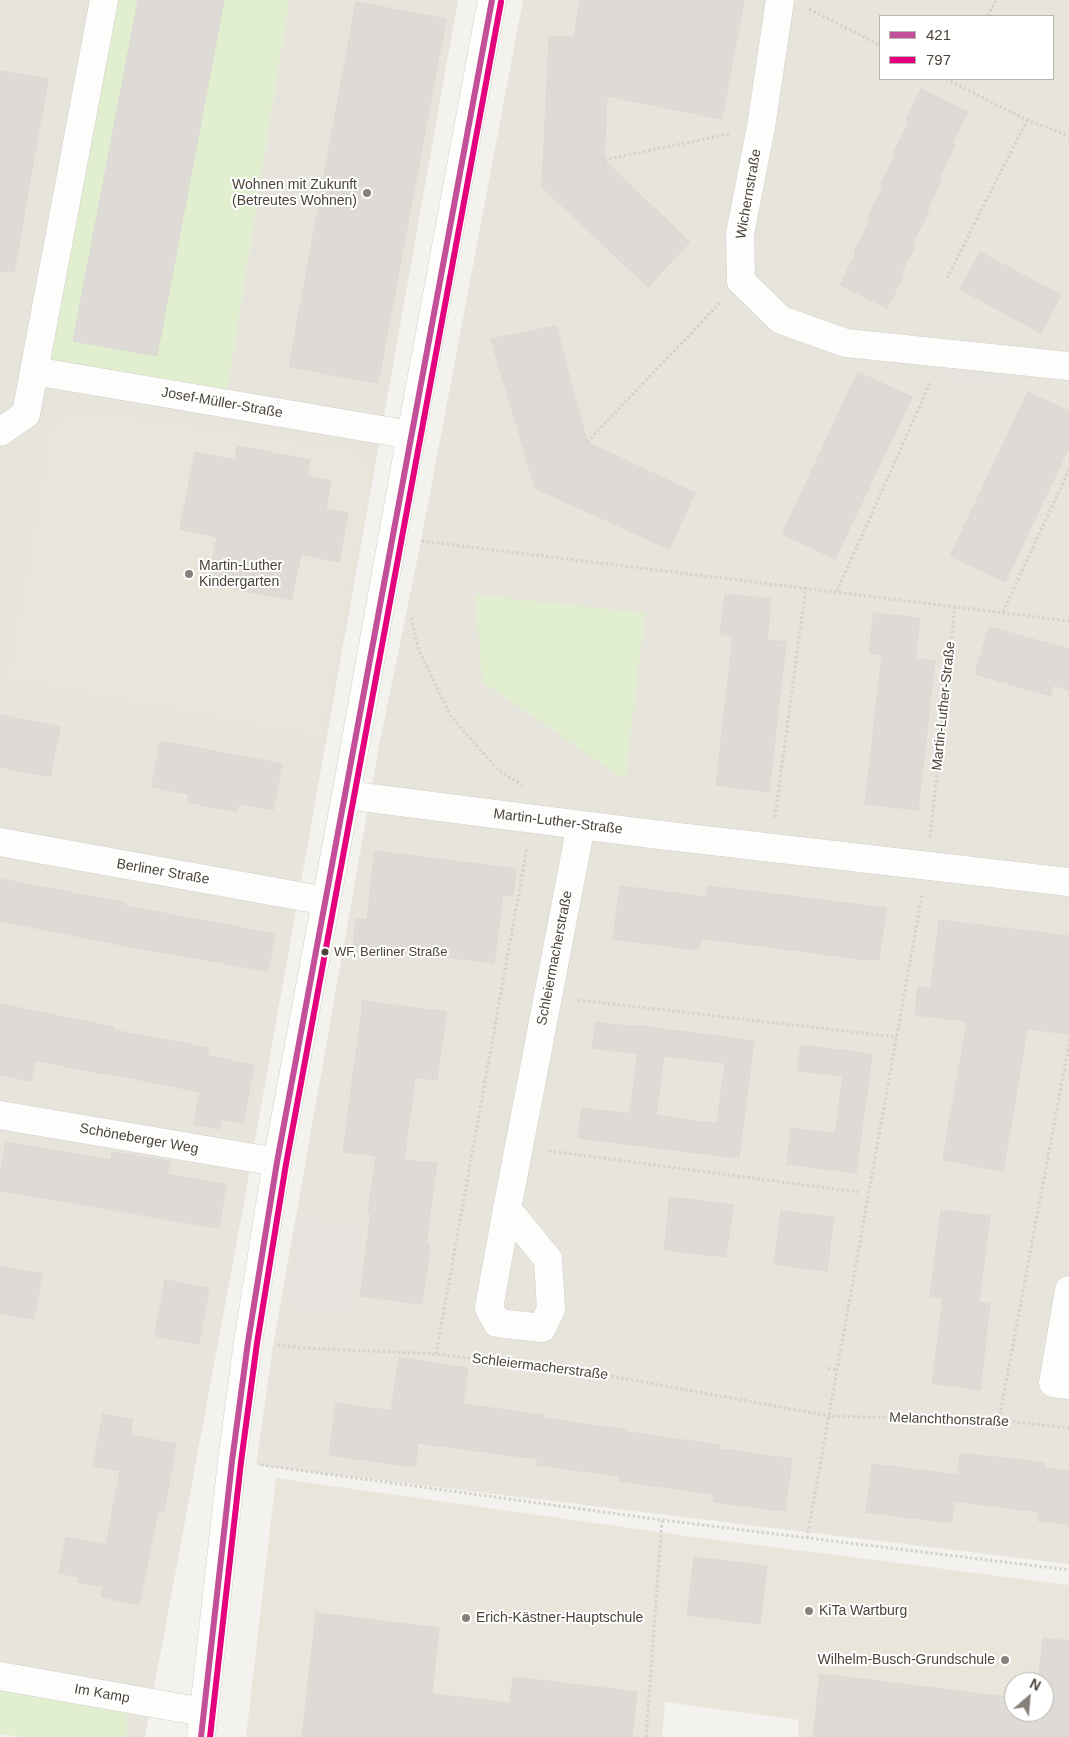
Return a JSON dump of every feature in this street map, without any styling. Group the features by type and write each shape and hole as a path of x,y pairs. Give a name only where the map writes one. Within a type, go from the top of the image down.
{"street":[{"path":"0,432 26,414 104,0"},
{"path":"202,1724 232,1461 248,1342 277,1162 492,0"},
{"name":"Wichernstraße","path":"741,281 740,234 761,127 780,0"},
{"path":"741,281 781,320 846,343 1069,366"},
{"name":"Josef-Müller-Straße","path":"34,371 411,435"},
{"name":"Martin-Luther-Straße","path":"346,796 1069,882"},
{"name":"Schleiermacherstraße","path":"507,1210 581,825"},
{"name":"Berliner Straße","path":"0,842 326,901"},
{"name":"Schöneberger Weg","path":"0,1115 277,1162"},
{"path":"1069,1290 1053,1383 1069,1385"},
{"name":"Im Kamp","path":"0,1676 202,1724"}],"path":[{"path":"988,15 996,0"},
{"path":"807,8 879,45"},
{"path":"948,80 1027,120 1069,136"},
{"path":"947,278 1027,120"},
{"path":"604,160 761,127"},
{"path":"587,442 741,281"},
{"path":"837,591 944,353"},
{"path":"1002,612 1069,470"},
{"path":"392,537 1069,621"},
{"path":"770,846 806,587"},
{"name":"Martin-Luther-Straße","path":"928,865 954,606"},
{"path":"409,611 418,648 450,715 498,770 530,790"},
{"path":"436,1354 533,819"},
{"path":"807,1538 928,865"},
{"path":"548,997 897,1037"},
{"path":"999,1420 1069,1044"},
{"path":"519,1147 858,1192"},
{"name":"Schleiermacherstraße","path":"248,1342 304,1348 436,1354 594,1373 830,1416"},
{"path":"828,1368 838,1370"},
{"name":"Melanchthonstraße","path":"830,1416 999,1420 1069,1428"},
{"path":"232,1461 662,1520 1069,1570"},
{"path":"646,1737 662,1520"}],"shaded area":[{"path":"0,0 104,0 225,403 289,0 458,0 241,1219 145,1737 127,1737 127,1696 0,1673"},
{"path":"523,0 1069,0 1069,1564 256,1465 273,1346 379,746 421,541"},
{"path":"946,358 1014,365 1004,385 942,379"},
{"name":"Martin-Luther Kindergarten","path":"77,410 356,450 372,469 322,738 8,679 51,426"},
{"path":"299,1217 364,1226 353,1315 287,1307"},
{"path":"276,1478 679,1535 1069,1585 1069,1737 798,1737 799,1720 665,1702 662,1737 246,1737"}],"green space":[{"path":"104,0 289,0 225,404 34,371"},
{"path":"476,595 645,613 625,779 482,682"},
{"path":"0,1673 127,1696 127,1737 19,1737 0,1734"}],"building":[{"path":"138,0 224,0 157,356 73,341"},
{"path":"580,0 744,0 722,119 607,96 604,160 690,242 648,287 542,187 549,36 574,37"},
{"name":"Wohnen mit Zukunft (Betreutes Wohnen)","path":"356,2 446,19 378,383 289,367"},
{"path":"0,71 48,79 14,272 0,271"},
{"path":"921,89 968,112 952,143 955,145 927,210 929,211 913,242 916,244 900,275 903,277 887,308 840,285 870,221 867,219 883,187 880,186 896,154 893,153 909,122 906,120"},
{"path":"980,252 1061,295 1041,333 960,289"},
{"path":"556,326 587,442 695,493 669,549 535,488 491,339"},
{"path":"858,372 912,397 835,559 782,534"},
{"path":"1028,392 1069,411 1069,447 1005,582 950,556"},
{"path":"237,446 310,460 307,476 331,481 326,509 348,513 339,562 301,554 291,600 235,589 237,582 209,577 217,537 180,529 195,452 235,460"},
{"path":"725,594 771,599 767,640 786,642 769,792 716,785 733,636 720,634"},
{"path":"874,613 920,618 915,659 935,661 918,810 865,804 882,655 869,653"},
{"path":"989,627 1069,649 1069,690 1053,685 1050,696 975,674"},
{"path":"0,715 60,727 50,777 0,767"},
{"path":"160,741 282,764 273,810 239,803 237,812 187,802 189,794 152,787"},
{"path":"375,851 516,869 513,896 503,894 494,963 353,946 356,919 367,920"},
{"path":"0,879 126,903 125,906 275,934 268,971 0,921"},
{"path":"620,886 706,897 708,886 886,908 879,960 701,938 699,950 613,939"},
{"path":"939,920 1069,936 1069,1034 1027,1029 1003,1171 943,1160 967,1021 915,1015 918,987 931,989"},
{"path":"363,1001 446,1012 437,1080 415,1077 404,1160 437,1163 426,1243 430,1244 422,1304 360,1296 371,1213 368,1213 376,1156 343,1152"},
{"path":"0,1004 114,1027 113,1030 209,1048 207,1056 254,1065 243,1123 221,1119 219,1129 194,1124 200,1092 105,1073 35,1060 31,1081 0,1075"},
{"path":"596,1022 754,1041 739,1158 578,1138 582,1108 630,1114 638,1054 592,1048","holes":["664,1056 725,1063 717,1124 656,1115"]},
{"path":"801,1045 872,1054 856,1173 787,1164 791,1128 835,1134 843,1076 797,1071"},
{"path":"6,1142 111,1160 112,1152 170,1161 167,1174 226,1184 219,1228 0,1191 0,1175"},
{"path":"670,1197 733,1205 726,1257 664,1250"},
{"path":"941,1210 990,1216 979,1302 990,1304 980,1390 932,1383 943,1298 930,1296"},
{"path":"781,1211 834,1217 827,1271 774,1264"},
{"path":"0,1266 42,1274 34,1319 0,1314"},
{"path":"165,1280 209,1288 199,1344 155,1336"},
{"path":"399,1358 468,1368 463,1404 543,1415 543,1418 720,1445 720,1449 792,1459 785,1511 713,1502 714,1494 619,1481 620,1476 537,1465 538,1459 418,1443 415,1467 329,1455 336,1403 391,1411"},
{"path":"103,1414 133,1420 130,1435 176,1444 164,1512 158,1511 139,1605 101,1597 103,1587 77,1582 79,1577 59,1573 66,1537 106,1545 120,1471 93,1466"},
{"path":"960,1453 1045,1463 1044,1468 1069,1471 1069,1524 1038,1521 1039,1512 954,1501 952,1523 866,1512 872,1464 958,1475"},
{"path":"694,1557 767,1566 760,1624 687,1615"},
{"path":"316,1613 439,1628 432,1694 510,1703 513,1677 637,1692 632,1737 302,1737"},
{"path":"1043,1638 1069,1641 1069,1737 813,1737 820,1674 1004,1697 1004,1722 1054,1722 1054,1672 1039,1672"}],"transit line":[{"name":"421","path":"201,1737 232,1461 248,1342 277,1162 492,0"},
{"name":"797","path":"210,1737 241,1462 257,1343 286,1164 501,2"}],"place":[{"name":"Wohnen mit Zukunft (Betreutes Wohnen)","path":"367,193"},
{"name":"Martin-Luther Kindergarten","path":"189,574"},
{"name":"WF, Berliner Straße","path":"325,952"},
{"name":"KiTa Wartburg","path":"809,1611"},
{"name":"Erich-Kästner-Hauptschule","path":"466,1618"},
{"name":"Wilhelm-Busch-Grundschule","path":"1005,1660"}]}
